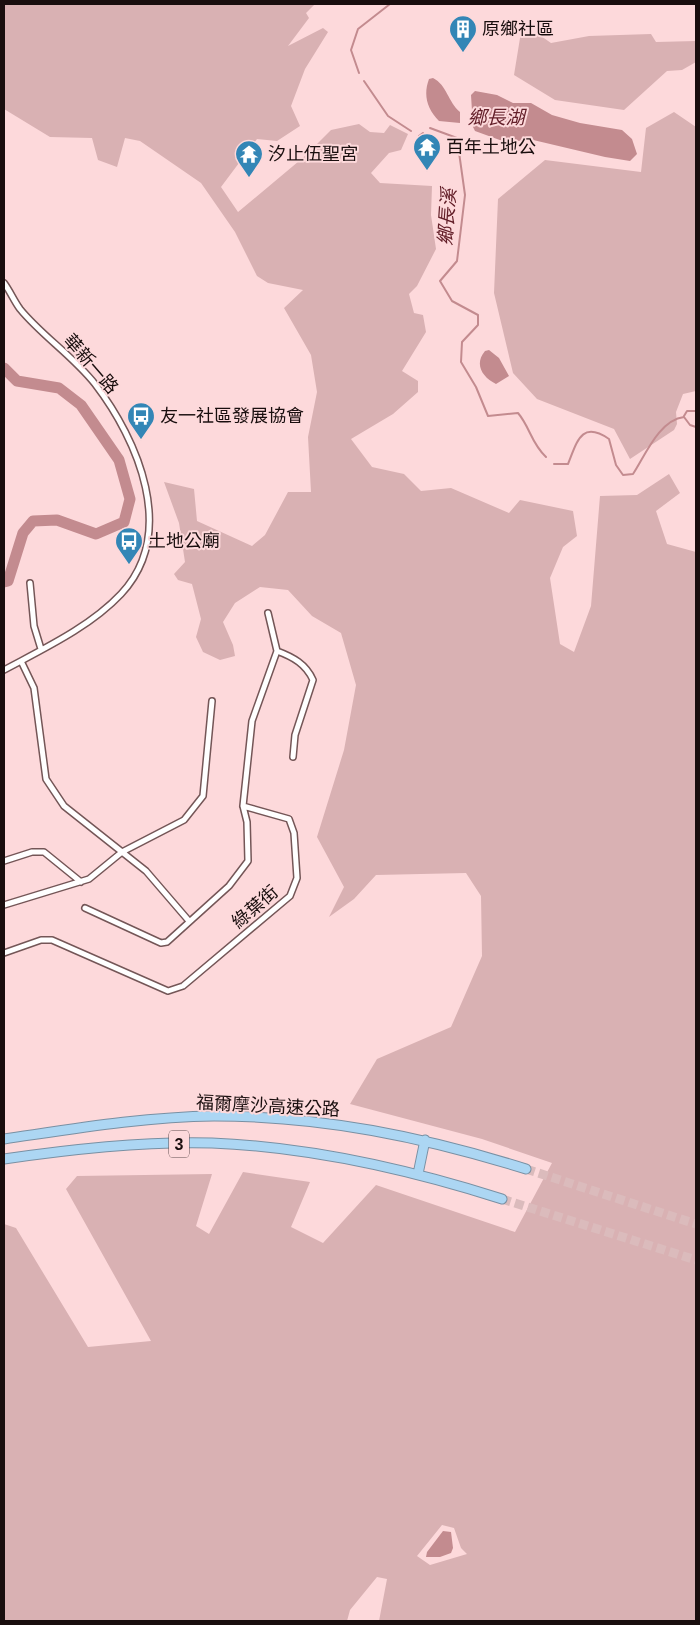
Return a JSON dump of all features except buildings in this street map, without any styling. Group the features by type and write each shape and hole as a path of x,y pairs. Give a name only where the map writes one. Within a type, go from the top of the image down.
{"highway":[{"name":"福爾摩沙高速公路","path":"4,1139 100,1124 214,1116 274,1119 353,1127 425,1140 526,1170"},
{"path":"418,1174 425,1140"},
{"name":"3","path":"4,1159 124,1146 212,1143 269,1148 354,1160 418,1174 502,1199"}],"street":[{"name":"華新一路","path":"4,283 20,309 68,354 106,400 136,454 150,510 146,549 135,576 122,594 84,624 4,670"},
{"path":"30,582 34,626 41,649"},
{"path":"244,806 252,721 277,650 268,612"},
{"path":"277,650 295,658 310,673 313,680 295,735 293,757"},
{"path":"21,661 34,688 46,779 64,806 146,871 189,921"},
{"path":"4,905 89,880 122,852 184,820 203,796 212,701"},
{"name":"綠葉街","path":"4,953 42,940 52,940 159,988 168,991 183,986 290,896 297,878 294,833 289,819 244,806 247,822 248,861 229,886 167,942 161,943 152,940 85,908"},
{"path":"4,861 32,852 44,852 81,882"}],"shaded area":[{"path":"4,4 315,4 306,13 309,18 288,46 323,28 328,32 305,69 291,106 300,126 277,141 257,139 221,187 238,212 305,156 331,130 359,124 370,132 384,133 390,125 408,134 401,150 389,153 371,173 380,183 432,186 431,215 436,249 417,286 409,294 414,313 423,315 426,332 402,371 418,381 418,392 393,414 351,439 372,467 404,474 421,491 451,488 509,513 520,500 573,511 577,536 563,547 550,578 560,644 574,652 591,606 600,496 637,495 669,474 680,493 656,511 667,544 696,552 696,1621 379,1621 387,1579 377,1577 350,1610 347,1621 4,1621 4,1224 16,1228 88,1347 151,1341 66,1189 77,1176 212,1174 196,1226 209,1234 243,1172 310,1182 291,1227 323,1243 376,1185 515,1232 552,1163 482,1139 350,1104 377,1059 451,1027 482,956 481,896 466,873 376,875 354,899 329,917 344,887 317,837 344,750 356,685 341,633 312,616 288,590 260,587 235,603 223,622 233,645 235,656 220,660 203,652 196,637 201,619 192,584 178,580 174,574 185,562 179,523 164,482 194,489 197,521 252,546 265,535 288,492 311,492 308,437 317,392 311,355 284,308 303,290 268,283 257,276 235,232 201,183 140,141 125,138 117,167 98,160 92,138 50,137 4,109","holes":["442,1525 454,1528 461,1548 467,1554 430,1565 417,1556"]},
{"path":"521,32 538,34 551,43 589,36 651,34 656,42 696,41 696,62 682,70 667,71 624,110 555,100 514,75"},
{"path":"674,112 696,127 696,391 683,394 676,412 677,424 674,430 630,459 614,429 537,399 513,373 494,293 498,199 545,160 641,172 646,128"}],"water":[{"path":"433,78 445,89 460,112 460,123 439,121 429,107 426,91 429,79"},
{"name":"鄉長湖","path":"475,91 497,95 513,103 531,103 552,115 580,123 622,130 632,139 637,154 630,161 529,139 508,143 475,131 473,127 471,95"},
{"path":"489,350 499,358 509,376 496,384 487,378 481,370 480,361 482,356 485,351"},
{"path":"443,1531 451,1532 453,1548 451,1553 440,1557 426,1557 427,1552"}],"waterway":[{"name":"鄉長溪","path":"359,73 351,50 358,29 390,4"},
{"name":"鄉長溪","path":"364,81 388,116 411,131"},
{"name":"鄉長溪","path":"430,128 457,138 465,195 457,261 440,281 452,301 478,315 478,325 462,342 461,362 476,387 488,416 518,413 537,446 546,457"},
{"name":"鄉長溪","path":"419,136 423,133"},
{"path":"4,368 17,381 59,388 81,405 119,460 130,499 124,522 96,534 57,520 33,521 23,533 8,581 4,582"},
{"path":"684,416 687,411 696,411"},
{"name":"鄉長溪","path":"554,464 568,464 581,436 592,432 609,439 616,465 623,475 633,474 654,440 667,425 684,417 690,425 696,427"}],"tunnel":[{"path":"526,1169 696,1224"},
{"path":"502,1199 696,1260"}],"place":[{"name":"原鄉社區","path":"463,53"},
{"name":"百年土地公","path":"427,171"},
{"name":"汐止伍聖宮","path":"249,178"},
{"name":"友一社區發展協會","path":"141,440"},
{"name":"土地公廟","path":"129,565"}]}
